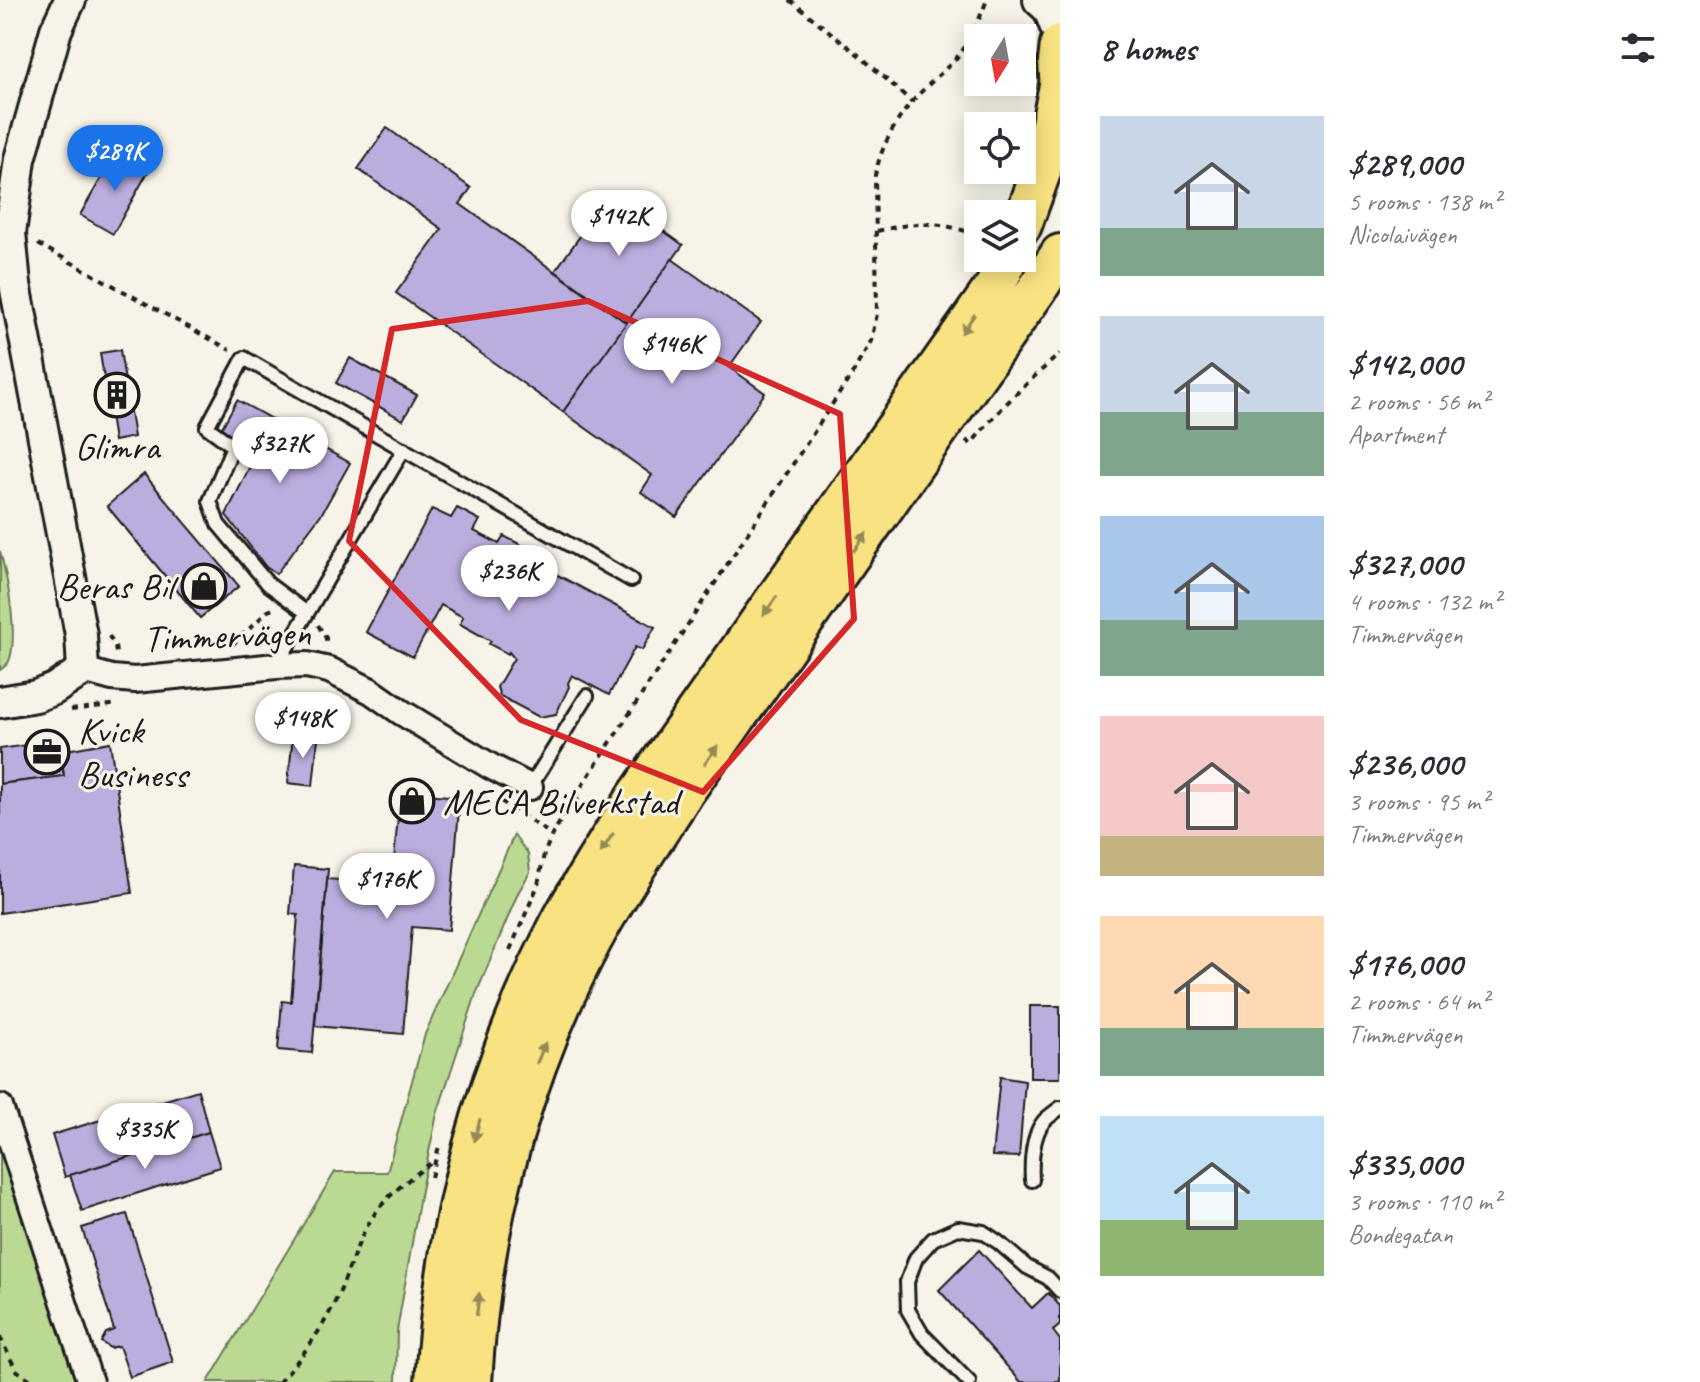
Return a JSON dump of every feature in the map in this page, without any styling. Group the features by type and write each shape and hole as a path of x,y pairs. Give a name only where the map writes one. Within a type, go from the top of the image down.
{"highway":[{"path":"1031,200 1041,172 1060,87 1060,41"},
{"path":"472,1382 482,1269 496,1197 514,1130 569,988 594,938 628,878 683,794 1060,254"},
{"path":"435,1382 447,1264 461,1189 480,1119 530,984 562,920 637,796 1002,272"}],"street":[{"path":"0,702 40,695 83,670 81,635 15,284 10,233 20,159 56,30 70,0"},
{"path":"1039,0 1049,9 1060,41"},
{"name":"Timmervägen","path":"83,670 135,680 276,666 307,665 329,670 350,679 490,766 530,787"},
{"path":"0,1107 90,1382"}],"lane":[{"path":"307,614 268,584 218,524 210,501 233,446 207,427 244,358 631,580"},
{"path":"276,666 404,449"},
{"path":"530,787 587,696"},
{"path":"1032,1180 1035,1141 1042,1123 1060,1108"},
{"path":"969,1382 922,1334 908,1310 907,1282 916,1258 933,1239 958,1228 983,1232 1027,1267 1048,1278 1060,1291"}],"path":[{"path":"790,0 912,102"},
{"path":"507,956 538,885 544,854 552,835 871,341 877,314 875,175 879,154 912,102 961,52 987,0"},
{"path":"877,231 924,223 964,230"},
{"path":"31,241 244,358"},
{"path":"944,422 971,444 1007,402 1060,354"},
{"path":"227,648 268,611 284,604 307,614"},
{"path":"109,635 116,659"},
{"path":"62,711 124,704"},
{"path":"574,798 582,803"},
{"path":"499,800 552,835"},
{"path":"279,1382 298,1362 322,1328 375,1214 409,1179 434,1161 443,1133"},
{"path":"0,1337 16,1370 34,1382"}],"highlighted area":[{"path":"588,301 840,414 854,619 703,792 521,720 349,541 392,329"}],"green space":[{"path":"0,551 9,591 13,637 9,661 0,670"},
{"path":"514,835 528,854 530,872 518,893 476,994 437,1114 397,1331 396,1382 208,1382 335,1172 387,1172 425,1034"},
{"path":"0,1137 79,1382 0,1382"}],"building":[{"path":"387,128 471,188 460,204 627,323 563,412 396,293 442,229 358,169"},
{"path":"117,151 149,170 113,234 80,215"},
{"path":"611,193 683,245 627,323 555,271"},
{"path":"672,259 761,322 729,367 765,393 676,517 641,492 652,475 563,412"},
{"name":"Glimra","path":"120,350 134,437 114,441 100,353"},
{"path":"350,358 417,395 403,420 336,383"},
{"path":"237,400 350,463 322,513 276,574 266,567 226,515 258,450 221,429"},
{"path":"144,474 239,586 200,618 107,506"},
{"path":"457,508 480,520 474,531 499,544 504,536 525,547 520,555 655,627 642,650 635,647 609,695 572,675 556,714 539,717 500,696 497,687 514,658 509,652 489,644 491,641 460,624 463,617 441,605 413,657 366,632 432,509 451,518"},
{"path":"293,735 318,738 313,786 288,783"},
{"path":"59,740 64,776 0,784 0,749"},
{"path":"110,742 132,893 0,913 0,784 64,776 61,751"},
{"path":"400,792 460,797 449,930 412,927 403,1034 315,1026 327,879 392,884"},
{"path":"294,866 328,869 312,1053 278,1050 282,1001 291,1002 298,915 290,914"},
{"path":"1030,1006 1060,1006 1060,1078 1030,1078"},
{"path":"1000,1077 1025,1081 1019,1157 992,1156"},
{"path":"198,1090 209,1132 65,1177 52,1135"},
{"path":"209,1132 220,1167 82,1211 70,1175"},
{"path":"127,1214 173,1362 130,1377 119,1346 110,1348 101,1342 106,1333 114,1330 82,1228"},
{"path":"979,1250 1032,1308 1048,1293 1060,1306 1060,1325 1053,1331 1060,1340 1060,1382 1021,1382 939,1290"}],"place":[{"name":"Glimra","path":"117,395"},
{"name":"Beras Bil","path":"204,586"},
{"name":"Kvick Business","path":"47,752"},
{"name":"MECA Bilverkstad","path":"412,801"}]}
